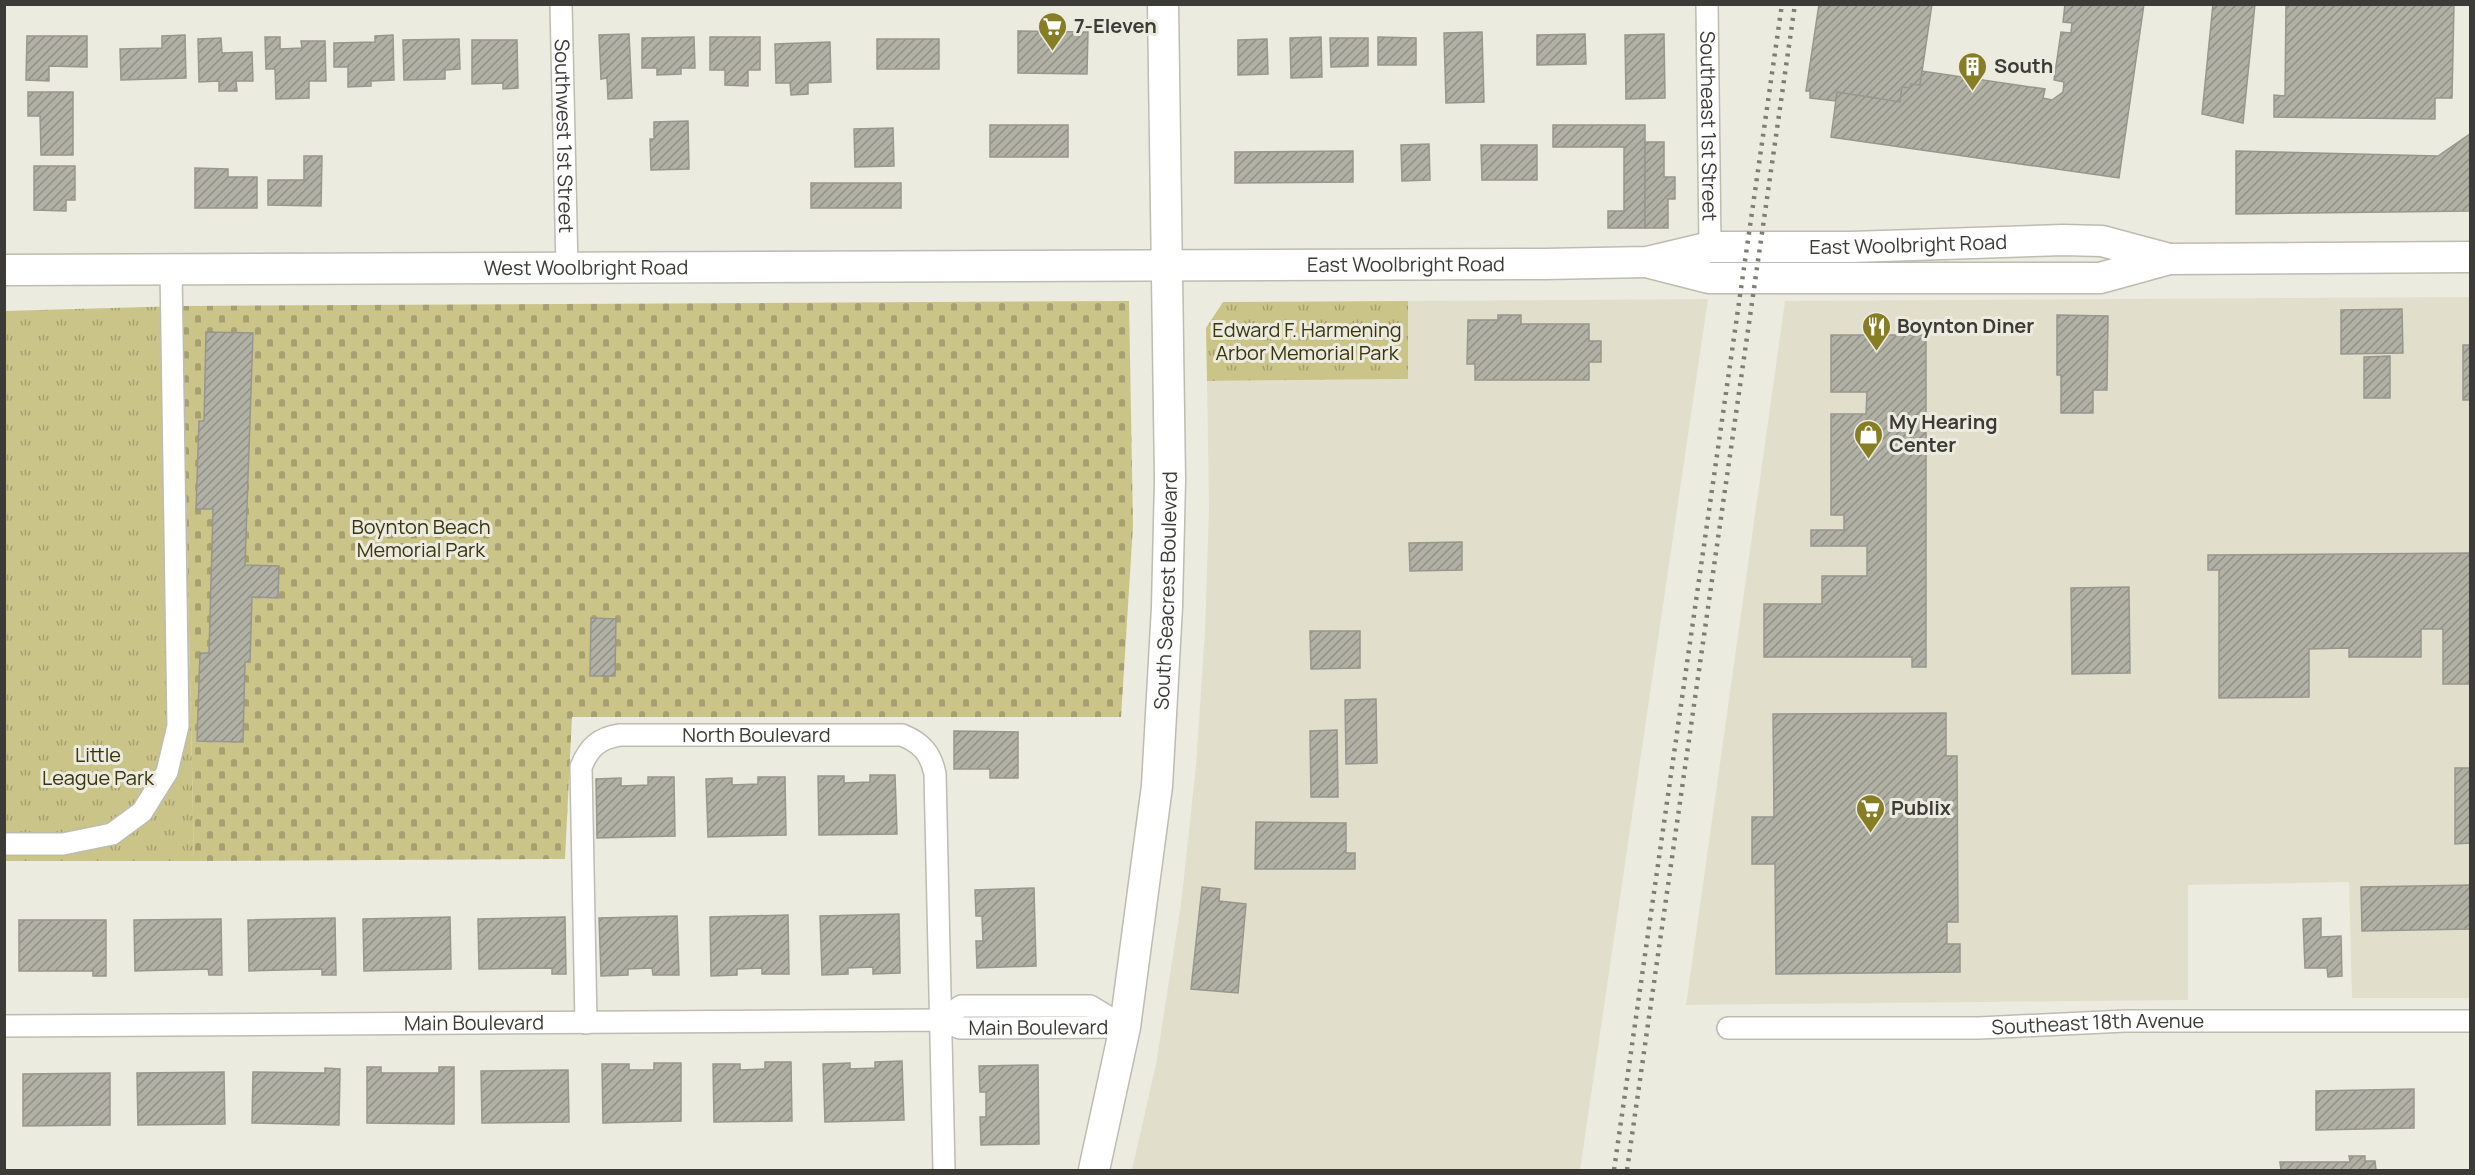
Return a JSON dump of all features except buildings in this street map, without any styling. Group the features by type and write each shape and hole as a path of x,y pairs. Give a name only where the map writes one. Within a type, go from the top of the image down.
{"main road":[{"name":"South Seacrest Boulevard","path":"1094,1170 1125,1027 1157,786 1167,607 1170,480 1163,4"},
{"name":"East Woolbright Road","path":"1166,266 1647,262 1710,247 1852,247 2102,241 2169,259"},
{"name":"East Woolbright Road","path":"1647,262 1709,278 2100,278 2169,259 2470,257"},
{"name":"West Woolbright Road","path":"4,270 1166,266"}],"street":[{"name":"Southwest 1st Street","path":"561,4 567,268"},
{"name":"Southeast 1st Street","path":"1707,4 1710,247"},
{"path":"4,844 63,844 112,834 142,812 167,771 178,726 171,270"},
{"name":"North Boulevard","path":"586,1023 581,767 586,754 595,744 607,737 620,735 902,735 915,740 926,749 935,774 944,1170"},
{"name":"Main Boulevard","path":"4,1026 941,1020 961,1006 1090,1006 1125,1027"},
{"name":"Southeast 18th Avenue","path":"1728,1028 1979,1028 2135,1020 2470,1021"}],"shaded area":[{"path":"2470,297 2470,998 2352,998 2349,882 2188,885 2188,1000 1686,1005 1785,301"},
{"path":"1708,299 1580,1170 1132,1170 1156,1064 1181,904 1196,766 1205,630 1209,508 1207,381 1408,379 1408,301"}],"green space":[{"name":"Boynton Beach Memorial Park","path":"1129,301 1133,526 1121,717 572,717 565,859 194,861 182,306"},
{"name":"Edward F. Harmening Arbor Memorial Park","path":"1408,301 1408,379 1207,381 1206,328 1223,302"},
{"name":"Little League Park","path":"182,306 194,861 5,861 4,311"}],"railway":[{"path":"1614,1170 1782,4"},
{"path":"1627,1170 1795,4"}],"place":[{"name":"7-Eleven","path":"1053,52"},
{"name":"South","path":"1973,92"},
{"name":"Boynton Diner","path":"1876,352"},
{"name":"My Hearing Center","path":"1868,460"},
{"name":"Publix","path":"1870,834"}]}
